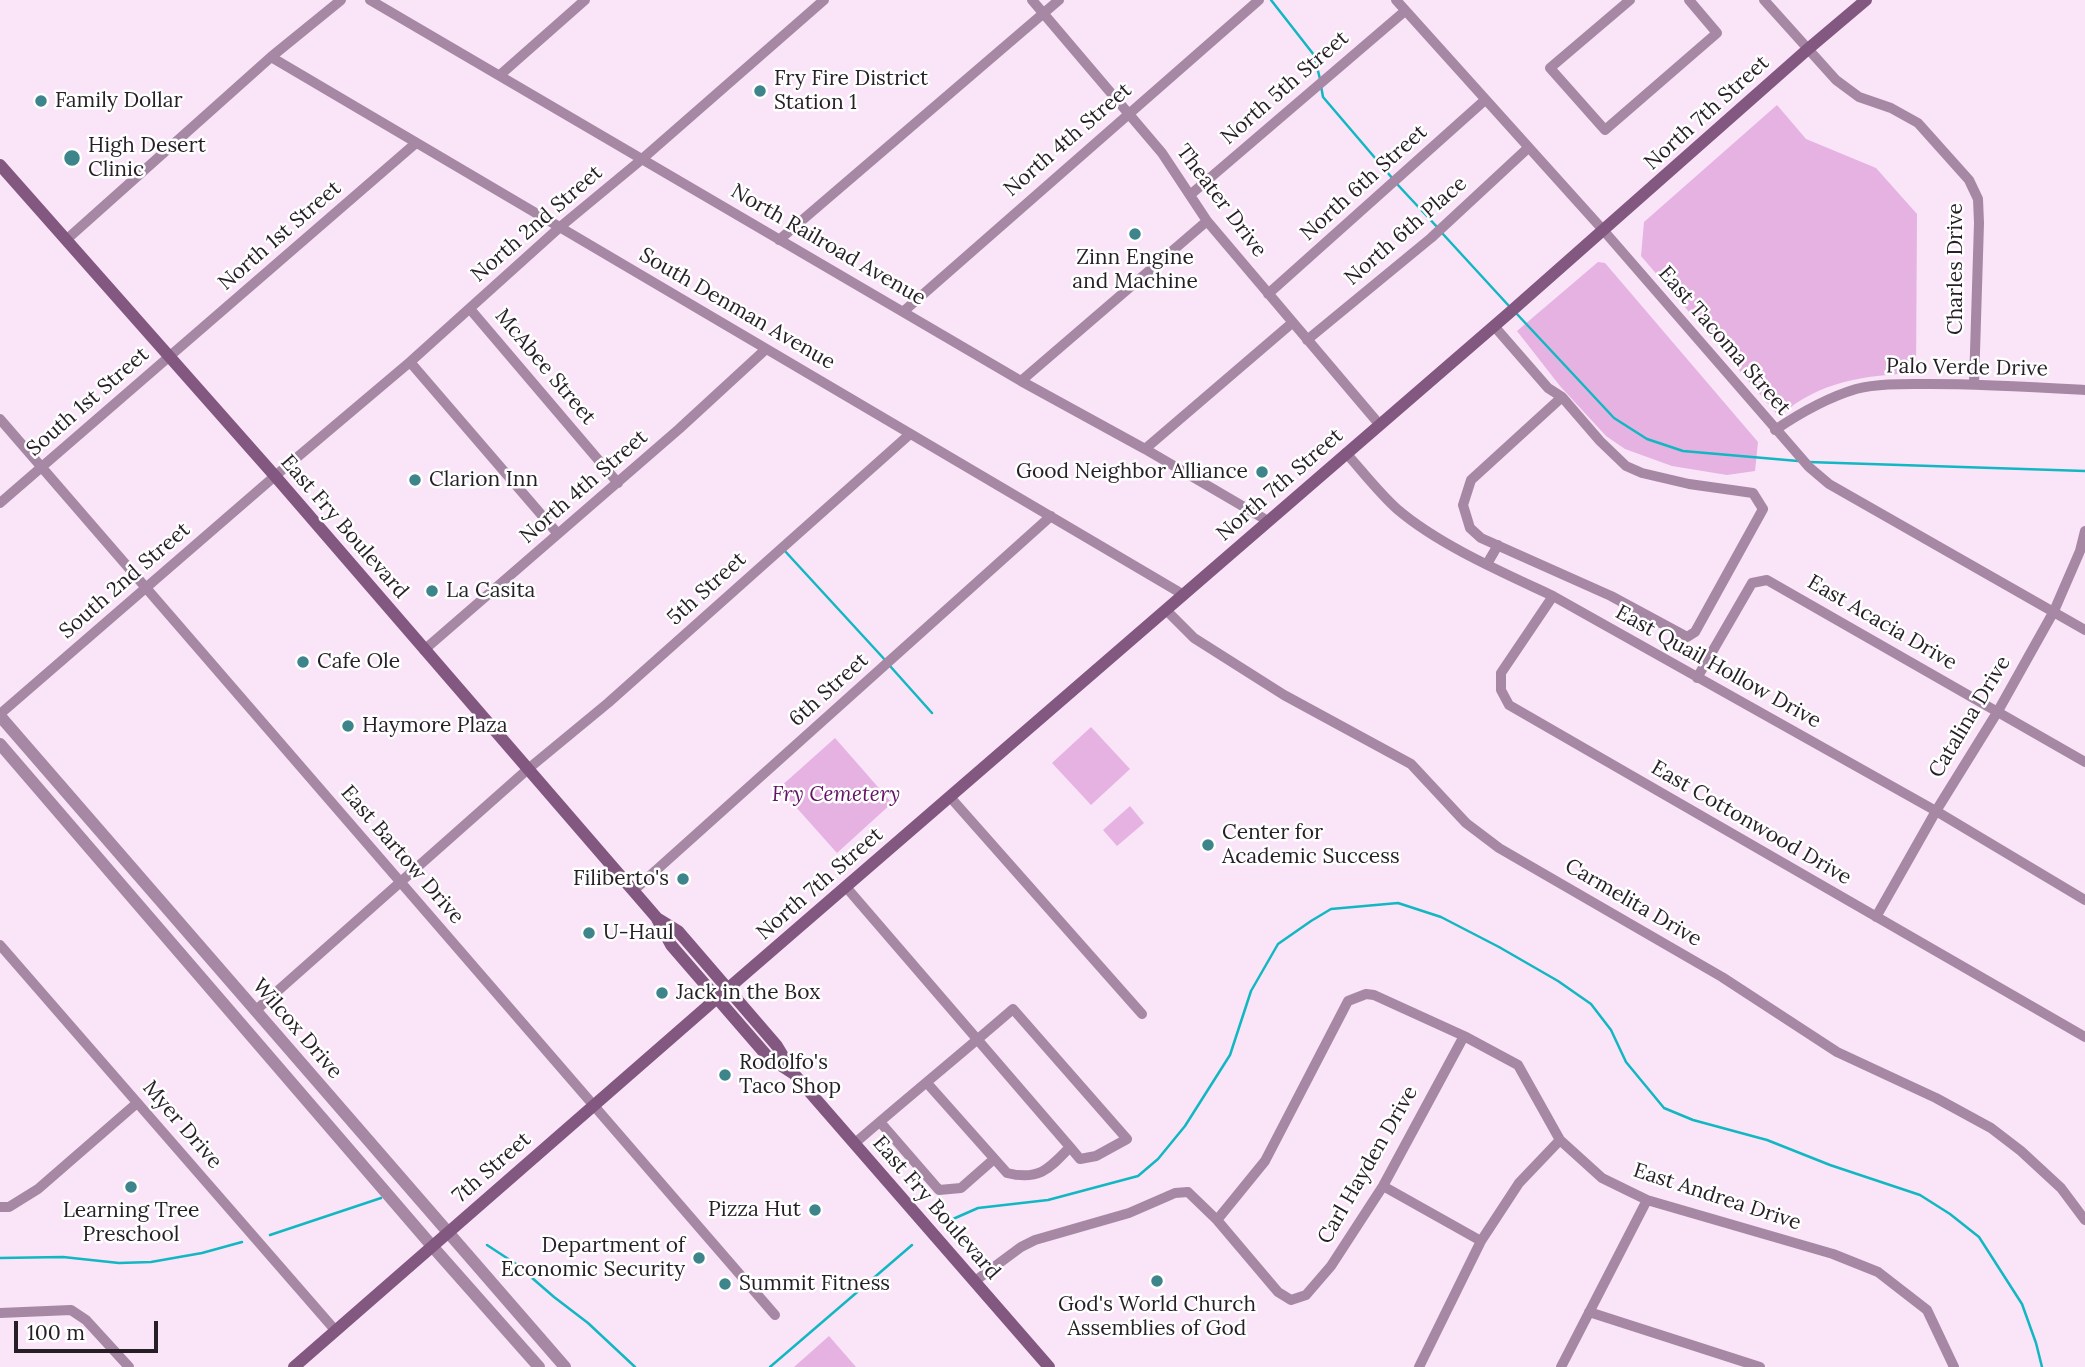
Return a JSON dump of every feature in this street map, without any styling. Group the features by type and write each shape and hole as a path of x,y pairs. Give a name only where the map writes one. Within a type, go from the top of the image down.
{"main road":[{"name":"North 7th Street","path":"717,998 1604,231 1866,0"},
{"name":"East Fry Boulevard","path":"0,165 275,476 656,917 672,946 768,1057 794,1074"},
{"name":"East Fry Boulevard","path":"656,917 678,931 729,988 777,1045 794,1074 1049,1367"},
{"name":"7th Street","path":"294,1367 717,998"}],"street":[{"path":"66,240 271,57 341,0"},
{"name":"North Railroad Avenue","path":"370,0 1021,381 1145,449 1263,518 1267,523"},
{"path":"500,75 585,0"},
{"name":"North 2nd Street","path":"275,476 410,362 560,227 824,0"},
{"name":"Theater Drive","path":"1032,0 1162,153 1207,221 1379,425"},
{"path":"779,240 1059,0"},
{"name":"North 4th Street","path":"904,311 1259,0"},
{"name":"East Tacoma Street","path":"1396,0 1604,231 1809,467 1829,484 2085,630"},
{"path":"1630,0 1550,68 1605,130 1717,33 1689,0"},
{"name":"Charles Drive","path":"1764,0 1836,80 1859,97 1891,108 1918,122 1969,180 1978,200 1979,223 1974,384"},
{"name":"North 5th Street","path":"1190,195 1405,11"},
{"name":"South Denman Avenue","path":"271,57 1184,594"},
{"name":"North 6th Street","path":"1268,294 1485,100"},
{"name":"North 1st Street","path":"169,357 416,143"},
{"name":"North 6th Place","path":"1307,340 1431,238 1528,148"},
{"path":"1021,381 1207,221"},
{"name":"McAbee Street","path":"470,309 618,482"},
{"path":"1145,449 1292,323"},
{"path":"1494,326 1549,388 1562,397 1626,466 1642,473 1689,484 1753,493 1763,509 1695,632 1687,637 1611,596 1480,538 1470,528 1463,505 1471,480 1562,397"},
{"name":"North 4th Street","path":"424,650 679,429 766,349"},
{"name":"South 1st Street","path":"0,503 169,357"},
{"path":"410,362 558,534"},
{"name":"Palo Verde Drive","path":"1775,430 1828,398 1885,384 1974,384 2085,390"},
{"name":"East Bartow Drive","path":"0,419 775,1315"},
{"name":"5th Street","path":"255,1011 528,769 608,703 910,434"},
{"name":"East Quail Hollow Drive","path":"1346,453 1396,508 1427,531 1553,596 1936,811 2085,900"},
{"name":"South 2nd Street","path":"0,715 275,476"},
{"name":"6th Street","path":"633,891 1051,516"},
{"name":"Catalina Drive","path":"1876,917 2054,611 2080,551 2085,531"},
{"path":"1487,564 1498,545"},
{"name":"East Acacia Drive","path":"1697,678 1752,583 1767,580 2085,762"},
{"name":"East Cottonwood Drive","path":"1553,596 1501,673 1501,690 1509,705 2085,1037"},
{"name":"Carmelita Drive","path":"1166,610 1194,638 1284,695 1411,764 1466,823 1499,848 1722,977 1837,1052 1936,1098 1991,1128 2061,1188 2085,1220"},
{"name":"Wilcox Drive","path":"0,715 565,1367"},
{"name":"Wilcox Drive","path":"0,744 432,1246 540,1367"},
{"path":"950,797 1142,1014"},
{"path":"846,887 978,1040 1080,1159 1096,1156 1127,1139 1013,1009 978,1040 855,1143"},
{"name":"Myer Drive","path":"0,945 335,1330"},
{"name":"East Andrea Drive","path":"1217,1220 1265,1161 1348,1001 1366,994 1374,995 1464,1036 1518,1065 1560,1140 1602,1178 1647,1200 1833,1254 1878,1272 1927,1310 1954,1367"},
{"name":"Carl Hayden Drive","path":"1217,1220 1278,1292 1291,1300 1306,1295 1331,1266 1383,1186 1464,1036"},
{"path":"927,1083 1007,1173 1022,1177 1040,1173 1054,1164 1070,1147"},
{"path":"0,1207 9,1207 38,1189 137,1103"},
{"path":"880,1122 939,1190 961,1188 995,1159"},
{"path":"1419,1367 1481,1241 1519,1183 1560,1140"},
{"path":"1383,1186 1481,1241"},
{"path":"975,1282 1021,1247 1035,1240 1129,1213 1175,1193 1188,1192 1217,1220"},
{"path":"1560,1367 1647,1200"},
{"path":"0,1312 71,1310 86,1320 128,1367"},
{"path":"1589,1312 1760,1367"}],"green space":[{"path":"1777,105 1806,139 1876,168 1917,214 1916,373 1862,378 1827,387 1811,394 1781,415 1776,413 1641,256 1644,222"},
{"path":"1598,262 1605,263 1758,442 1755,471 1727,475 1672,466 1625,449 1606,436 1560,386 1517,331"},
{"path":"1091,727 1130,769 1091,805 1052,763"},
{"name":"Fry Cemetery","path":"835,738 892,803 837,853 779,788"},
{"path":"1130,806 1144,823 1117,846 1103,830"},
{"path":"829,1336 856,1367 794,1367"}],"waterway":[{"path":"1271,0 1314,55 1320,79"},
{"path":"1321,86 1323,97 1393,179"},
{"path":"1397,184 1438,228"},
{"path":"1442,233 1509,306"},
{"path":"1516,313 1614,418 1647,439 1683,451 1798,461"},
{"path":"1808,462 2085,471"},
{"path":"784,550 886,661"},
{"path":"890,666 932,713"},
{"path":"953,1219 978,1208 1048,1200 1138,1176 1158,1159 1185,1126 1230,1055 1251,991 1278,944 1331,909 1398,903 1441,917 1499,947 1558,981 1591,1004 1611,1030 1626,1062 1664,1108 1693,1120 1767,1140 1830,1165 1920,1195 1950,1214 1979,1237 2022,1304 2042,1367"},
{"path":"270,1235 381,1198"},
{"path":"0,1258 63,1257 119,1263 151,1262 202,1253 242,1242"},
{"path":"487,1245 516,1264 588,1323 635,1367"},
{"path":"770,1367 912,1245"}],"place":[{"name":"Fry Fire District Station 1","path":"760,91"},
{"name":"Family Dollar","path":"41,101"},
{"name":"High Desert Clinic","path":"72,158"},
{"name":"Zinn Engine and Machine","path":"1135,234"},
{"name":"Good Neighbor Alliance","path":"1262,472"},
{"name":"Clarion Inn","path":"415,480"},
{"name":"La Casita","path":"432,591"},
{"name":"Cafe Ole","path":"303,662"},
{"name":"Haymore Plaza","path":"348,726"},
{"name":"Center for Academic Success","path":"1208,845"},
{"name":"Filiberto's","path":"683,879"},
{"name":"U-Haul","path":"589,933"},
{"name":"Jack in the Box","path":"662,993"},
{"name":"Rodolfo's Taco Shop","path":"725,1075"},
{"name":"Learning Tree Preschool","path":"131,1187"},
{"name":"Pizza Hut","path":"815,1210"},
{"name":"Department of Economic Security","path":"699,1258"},
{"name":"God's World Church Assemblies of God","path":"1157,1281"},
{"name":"Summit Fitness","path":"725,1284"}]}
